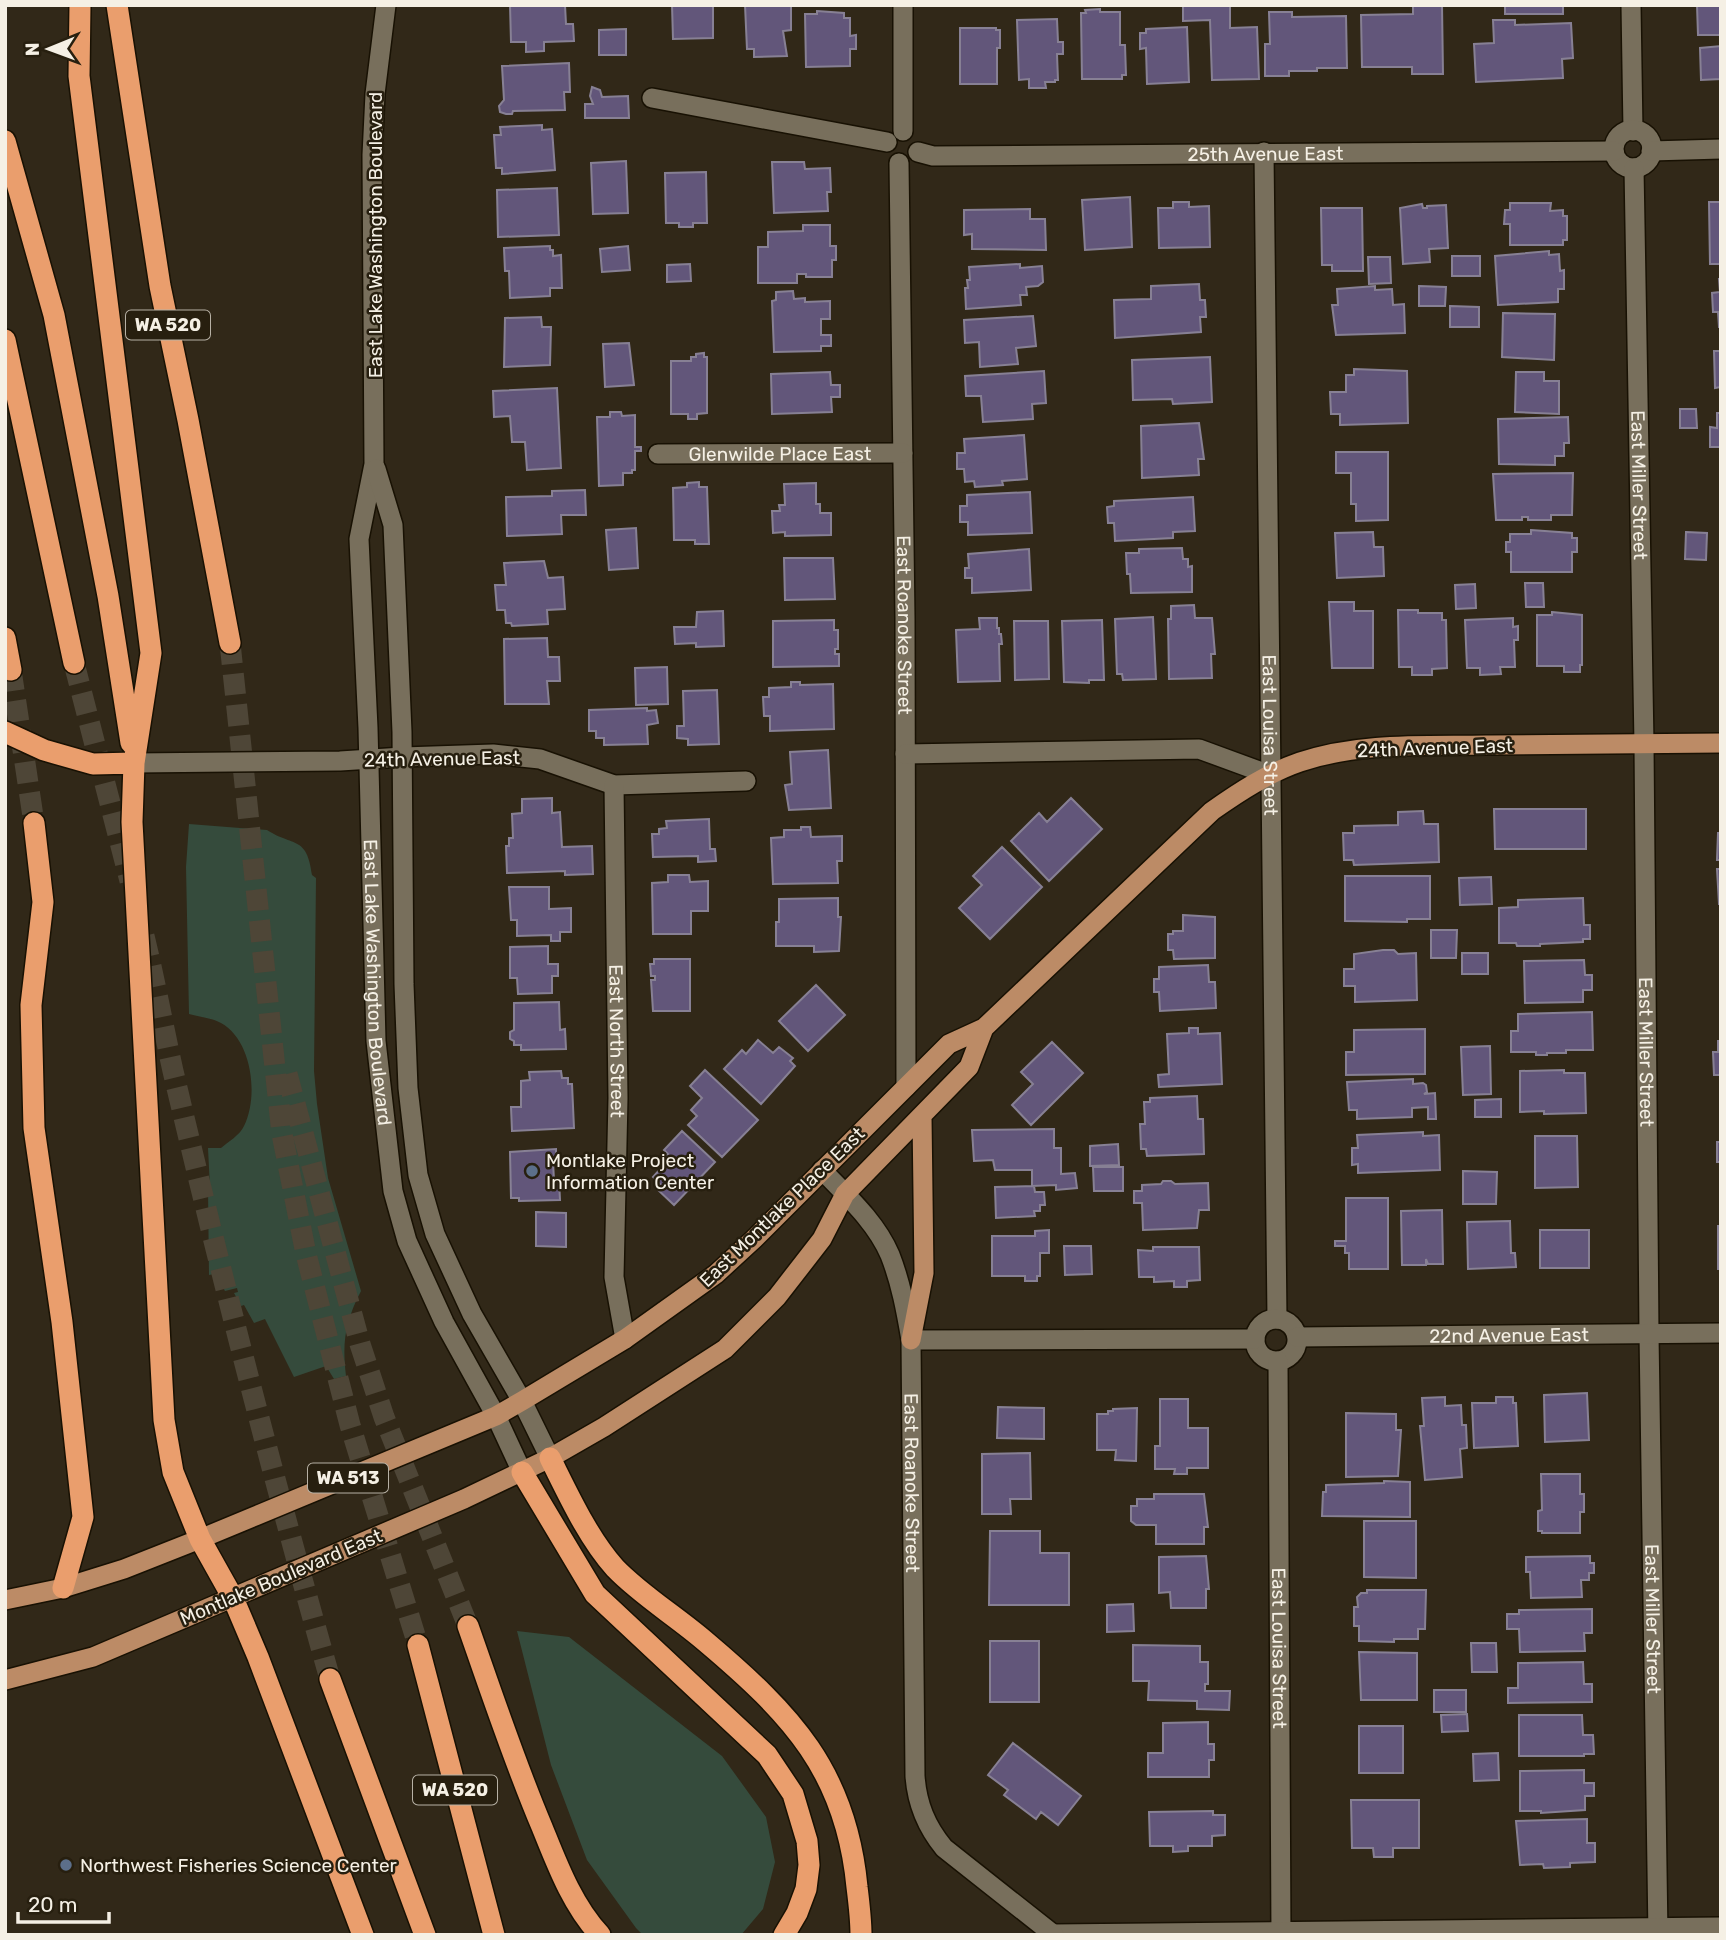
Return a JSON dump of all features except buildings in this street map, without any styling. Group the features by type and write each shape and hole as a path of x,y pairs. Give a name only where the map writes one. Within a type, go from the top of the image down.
{"highway":[{"path":"80,5 79,76 151,653 134,763 132,822 164,1420 173,1472 200,1539 233,1598 268,1681 363,1935"},
{"name":"WA 520","path":"117,5 160,286 230,643"},
{"path":"5,141 54,315 108,596 134,763"},
{"path":"5,340 74,663"},
{"path":"5,638 11,670"},
{"path":"5,732 44,750 93,764 134,763"},
{"path":"34,823 43,902 31,1005 34,1128 62,1322 83,1517 63,1588"},
{"path":"550,1458 580,1516 613,1565 631,1584 704,1640 767,1697 807,1742 829,1777 846,1823 855,1864 861,1935"},
{"path":"522,1472 595,1594 767,1755 793,1794 807,1841 809,1865 806,1889 797,1913 784,1935"},
{"path":"468,1626 523,1781 556,1863 579,1907 600,1935"},
{"name":"WA 520","path":"418,1645 494,1935"},
{"path":"330,1679 425,1935"}],"main road":[{"name":"24th Avenue East","path":"1270,775 1299,762 1360,749 1721,743"},
{"name":"East Montlake Place East","path":"496,1416 625,1339 716,1274 949,1044 984,1028 1212,811 1240,791 1270,775"},
{"name":"East Montlake Place East","path":"550,1458 630,1411 725,1349 776,1297 815,1249 845,1194 970,1067 984,1028"},
{"path":"911,1340 924,1273 922,1116"},
{"name":"WA 513","path":"5,1600 63,1588 124,1569 496,1416"},
{"name":"Montlake Boulevard East","path":"5,1680 93,1657 550,1458"}],"street":[{"name":"East Lake Washington Boulevard","path":"386,5 375,94 372,155 374,464 359,539 369,759 376,1041 393,1191 407,1241 444,1322 496,1416 522,1472"},
{"path":"652,98 895,136 909,132 918,140 918,152 909,162 899,163 887,153 895,136 903,5"},
{"path":"1631,5 1633,131"},
{"path":"1633,131 1646,136 1651,150 1648,160 1634,168 1620,163 1614,147 1619,137 1633,131"},
{"path":"1651,150 1721,149"},
{"name":"25th Avenue East","path":"918,152 933,156 1614,151"},
{"name":"East Louisa Street","path":"1264,152 1277,1319"},
{"name":"East Roanoke Street","path":"899,163 906,1087"},
{"name":"East Miller Street","path":"1634,168 1644,744 1658,1932"},
{"name":"Glenwilde Place East","path":"658,454 903,453"},
{"name":"East Lake Washington Boulevard","path":"374,464 393,525 403,757 404,984 408,1088 418,1175 435,1234 472,1314 522,1401 550,1458"},
{"path":"905,754 1199,749 1270,775"},
{"name":"24th Avenue East","path":"134,763 494,754 540,759 614,785 746,781"},
{"name":"East North Street","path":"614,785 618,1111 614,1277 625,1339"},
{"name":"East Roanoke Street","path":"822,1170 865,1216 889,1253 903,1294 911,1340 915,1776 924,1819 950,1854 1054,1935"},
{"path":"1271,1319 1292,1325 1297,1337 1298,1344 1291,1356 1278,1362 1260,1354 1255,1339 1259,1327 1271,1319"},
{"name":"22nd Avenue East","path":"1297,1337 1721,1333"},
{"path":"911,1340 1255,1339"},
{"name":"East Louisa Street","path":"1278,1362 1282,1933"},
{"path":"1054,1935 1658,1932 1721,1927"}],"green space":[{"path":"189,824 267,830 302,848 307,853 312,875 316,878 314,1071 317,1104 328,1178 361,1291 346,1332 346,1376 334,1379 326,1366 294,1377 265,1319 254,1323 234,1293 238,1292 237,1288 225,1291 217,1278 221,1276 220,1273 209,1275 208,1148 221,1148 242,1129 249,1114 251,1085 246,1055 232,1031 217,1021 189,1014 186,867"},
{"path":"517,1631 569,1637 722,1756 766,1817 775,1862 763,1909 741,1935 643,1935 636,1928 587,1860 551,1765"}],"tunnel":[{"path":"230,643 282,1134 306,1254 350,1425 418,1645"},
{"path":"74,663 130,881"},
{"path":"11,670 34,823"},
{"path":"144,936 173,1071 229,1300 330,1679"},
{"path":"287,1074 360,1344 384,1417 468,1626"}],"place":[{"name":"Montlake Project Information Center","path":"532,1171"},
{"name":"Northwest Fisheries Science Center","path":"66,1865"}]}
